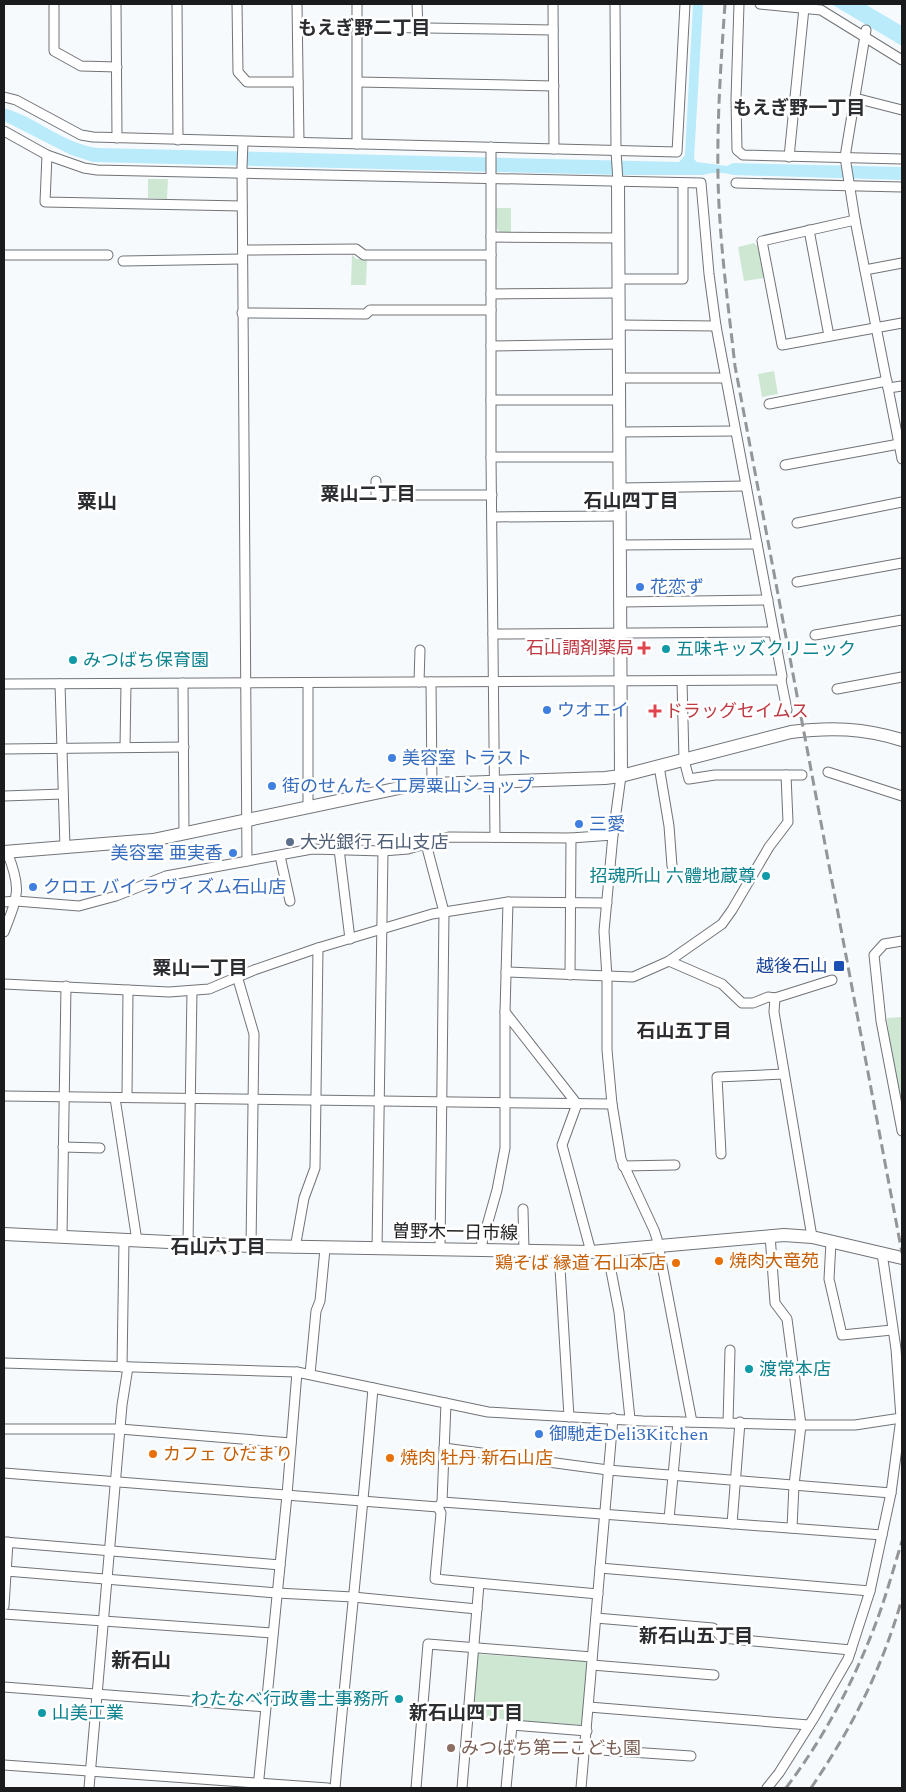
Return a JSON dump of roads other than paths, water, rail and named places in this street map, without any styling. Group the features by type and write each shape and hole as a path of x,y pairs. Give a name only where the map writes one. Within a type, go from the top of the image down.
{"street":[{"path":"54,4 54,51 81,66 117,67"},
{"path":"116,4 117,138"},
{"path":"177,4 178,140"},
{"path":"237,4 238,72 247,82 298,82"},
{"path":"297,4 299,142"},
{"path":"357,4 357,144"},
{"path":"417,4 418,27"},
{"path":"553,4 554,149"},
{"path":"615,4 620,325 622,682 621,776 613,835 604,931 607,977 607,1050 612,1104 623,1166 654,1230 692,1422"},
{"path":"4,97 16,100 82,135 117,138 243,145 299,142 491,151 554,149 616,154 677,152 684,4"},
{"path":"739,4 736,99 737,150 743,155 846,160 902,159"},
{"path":"760,4 821,10 865,33 902,60"},
{"path":"789,157 804,8"},
{"path":"358,26 553,30"},
{"path":"785,465 901,450 855,220 846,160 865,33"},
{"path":"358,82 554,86"},
{"path":"855,98 902,110"},
{"path":"4,131 47,155 84,168 98,170 242,170 702,182 709,274 716,326 787,710"},
{"path":"243,145 242,313 247,860"},
{"path":"491,151 491,457 495,837"},
{"path":"47,155 45,202 242,206"},
{"path":"619,279 682,279 683,183"},
{"path":"736,183 849,184 902,187"},
{"path":"855,220 762,241 782,345 902,323"},
{"path":"809,230 829,336"},
{"path":"491,237 619,238"},
{"path":"123,261 356,249 364,255 491,256"},
{"path":"4,255 108,255"},
{"path":"865,270 902,263"},
{"path":"491,294 619,293"},
{"path":"242,313 366,314 370,310 491,310"},
{"path":"620,325 716,326"},
{"path":"491,346 620,344"},
{"path":"619,378 725,378"},
{"path":"769,404 888,385 902,386"},
{"path":"491,400 619,400"},
{"path":"620,432 735,431"},
{"path":"491,457 620,457"},
{"path":"376,481 376,495 492,495"},
{"path":"620,488 746,486"},
{"path":"797,523 902,502"},
{"path":"492,517 620,516"},
{"path":"620,545 757,544"},
{"path":"797,582 902,563"},
{"path":"621,602 768,600"},
{"path":"815,635 902,620"},
{"path":"493,634 773,632"},
{"path":"419,682 420,650"},
{"path":"837,689 902,677"},
{"path":"4,684 781,680"},
{"path":"682,681 684,760 689,779 715,775 802,775"},
{"path":"431,682 432,784"},
{"path":"183,683 184,834"},
{"path":"308,683 308,808"},
{"path":"60,684 64,848"},
{"path":"125,747 126,684"},
{"path":"4,932 16,901 16,873 6,852 137,842 308,808 372,792 432,784 574,780 621,776 791,732 817,729 870,732 902,740"},
{"path":"4,749 184,746"},
{"path":"659,766 669,826 672,866"},
{"path":"828,772 902,796"},
{"path":"506,972 633,977 669,961 710,934 722,924 732,910 769,847 788,822 786,775"},
{"path":"4,796 63,794"},
{"path":"4,902 16,901 79,906 116,896 166,876 247,860 312,850 383,851 408,849 448,837 571,838 613,835"},
{"path":"570,975 571,838"},
{"path":"426,844 444,912 440,1250"},
{"path":"339,849 350,939"},
{"path":"377,1248 383,851"},
{"path":"280,856 290,901"},
{"path":"4,984 192,991 209,988 236,976 318,948 432,914 508,902 607,903"},
{"path":"480,1250 502,1169 505,1148 505,1012 508,902"},
{"path":"902,941 884,944 874,955 881,1021 902,1131"},
{"path":"295,1248 304,1198 316,1168 318,948"},
{"path":"669,961 722,984 742,1004 753,1003 768,997 775,998 832,980"},
{"path":"236,976 254,1034 251,1246"},
{"path":"62,1236 66,986"},
{"path":"127,1097 128,990"},
{"path":"188,1244 192,991"},
{"path":"775,998 774,1012 812,1237"},
{"path":"505,1012 577,1104"},
{"path":"720,1154 717,1077 784,1074"},
{"path":"4,1096 612,1104"},
{"path":"115,1098 137,1241"},
{"path":"577,1104 562,1146 591,1252"},
{"path":"63,1147 100,1148"},
{"path":"623,1166 675,1165"},
{"path":"523,1209 524,1251"},
{"name":"曽野木一日市線","path":"4,1234 295,1248 559,1252 591,1252 770,1235 812,1237 902,1258"},
{"path":"770,1235 775,1303 787,1319 801,1425 794,1485 792,1528"},
{"path":"89,1788 125,1367 124,1241"},
{"path":"831,1242 828,1279 842,1335 892,1330"},
{"path":"310,1374 325,1248"},
{"path":"607,1250 619,1312 630,1419"},
{"path":"559,1252 569,1417"},
{"path":"767,1788 779,1773 848,1659 870,1591 890,1493 901,1418 896,1349 882,1253"},
{"path":"728,1422 730,1350"},
{"path":"4,1363 297,1372 488,1412 569,1417 801,1425 855,1425 901,1418"},
{"path":"259,1786 297,1372"},
{"path":"335,1788 364,1500 373,1388"},
{"path":"446,1403 441,1514 435,1579 598,1594"},
{"path":"581,1788 613,1418"},
{"path":"670,1519 678,1422"},
{"path":"732,1524 740,1422"},
{"path":"4,1429 120,1429 291,1443"},
{"path":"444,1448 608,1470 890,1493"},
{"path":"4,1473 287,1495 605,1514 882,1535"},
{"path":"4,1606 6,1542 280,1564"},
{"path":"600,1568 870,1591"},
{"path":"6,1571 276,1594 353,1597 477,1609"},
{"path":"462,1788 479,1584"},
{"path":"4,1614 272,1634"},
{"path":"596,1618 713,1628 722,1638 851,1650"},
{"path":"416,1788 428,1644 714,1675"},
{"path":"4,1687 266,1706"},
{"path":"589,1707 809,1725"},
{"path":"506,1788 512,1725 587,1731"},
{"path":"585,1749 691,1756"},
{"path":"4,1765 259,1786 328,1788"}],"water":[{"path":"693,4 703,4 694,159 697,162 727,166 733,163 902,167 902,180 733,175 726,173 703,175 623,175 93,162 71,155 4,121 4,108 28,117 73,141 85,146 98,148 679,162 685,155"},
{"path":"831,4 865,4 902,26 902,46"}],"railway":[{"path":"725,4 719,111 718,176 722,247 735,366 902,1253"},
{"path":"786,1788 836,1711 856,1670 878,1617 902,1541"},
{"path":"811,1788 853,1720 885,1650 902,1599"}],"place":[{"name":"花恋ず","path":"640,587"},
{"name":"石山調剤薬局","path":"644,648"},
{"name":"五味キッズクリニック","path":"666,649"},
{"name":"みつばち保育園","path":"73,660"},
{"name":"ウオエイ","path":"547,710"},
{"name":"ドラッグセイムス","path":"655,711"},
{"name":"美容室 トラスト","path":"392,758"},
{"name":"街のせんたく工房粟山ショップ","path":"272,786"},
{"name":"三愛","path":"579,824"},
{"name":"大光銀行 石山支店","path":"290,842"},
{"name":"美容室 亜実香","path":"233,853"},
{"name":"招魂所山 六體地蔵尊","path":"766,876"},
{"name":"クロエ バイ ラヴィズム石山店","path":"33,887"},
{"name":"越後石山","path":"839,966"},
{"name":"焼肉大竜苑","path":"719,1261"},
{"name":"鶏そば 縁道 石山本店","path":"676,1263"},
{"name":"渡常本店","path":"749,1369"},
{"name":"御馳走Deli3Kitchen","path":"539,1434"},
{"name":"カフェ ひだまり","path":"153,1454"},
{"name":"焼肉 牡丹 新石山店","path":"390,1458"},
{"name":"わたなべ行政書士事務所","path":"399,1699"},
{"name":"山美工業","path":"42,1713"},
{"name":"みつばち第二こども園","path":"451,1748"}],"district":[{"name":"もえぎ野二丁目","path":"364,27"},
{"name":"もえぎ野一丁目","path":"799,107"},
{"name":"粟山二丁目","path":"368,493"},
{"name":"石山四丁目","path":"631,500"},
{"name":"粟山","path":"97,501"},
{"name":"粟山一丁目","path":"200,967"},
{"name":"石山五丁目","path":"684,1030"},
{"name":"石山六丁目","path":"218,1246"},
{"name":"新石山五丁目","path":"696,1635"},
{"name":"新石山","path":"141,1660"},
{"name":"新石山四丁目","path":"466,1712"}]}
